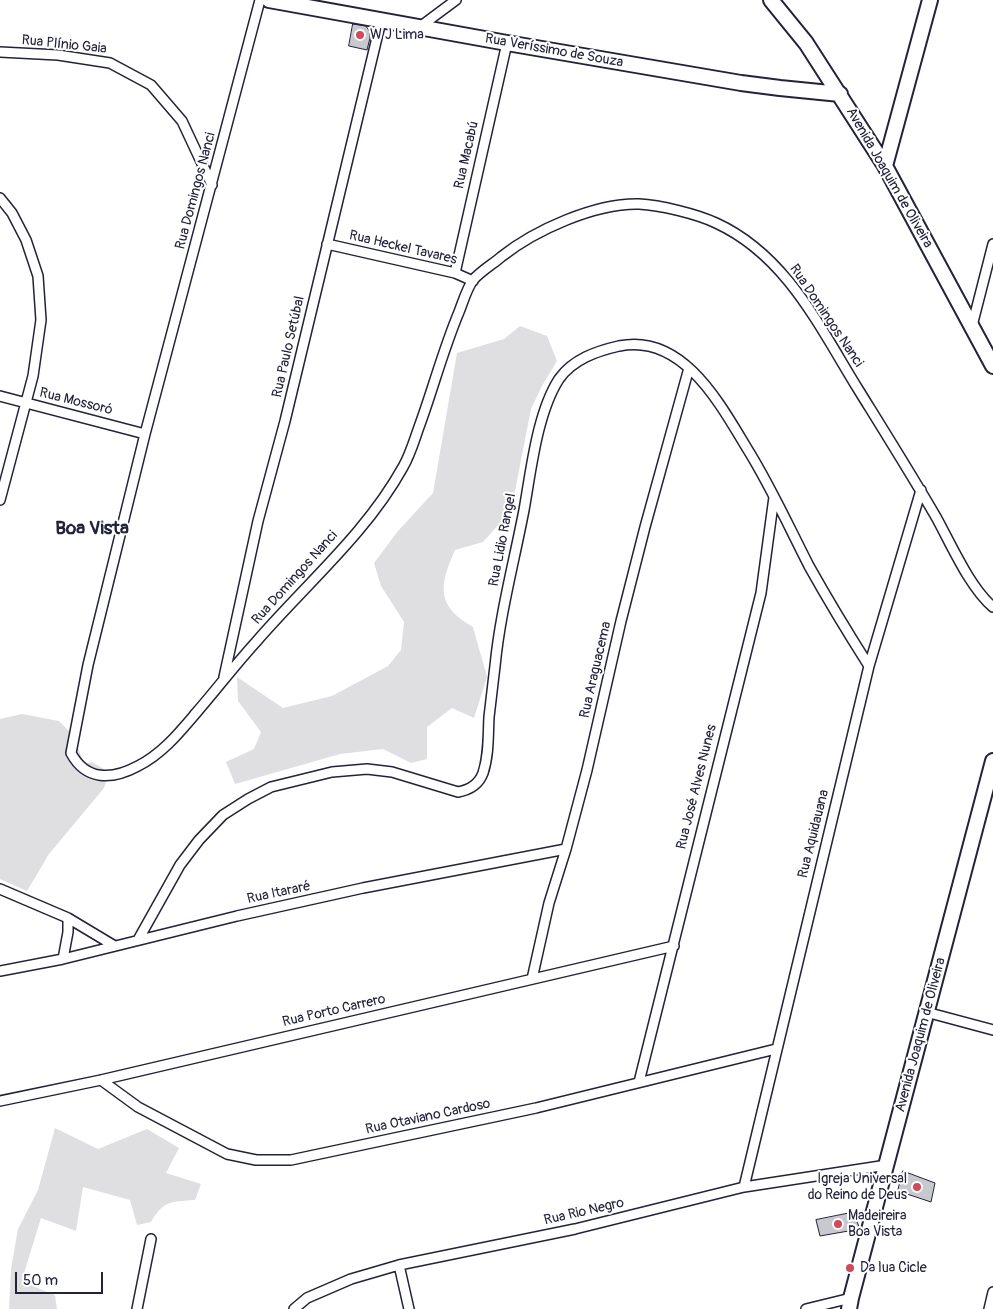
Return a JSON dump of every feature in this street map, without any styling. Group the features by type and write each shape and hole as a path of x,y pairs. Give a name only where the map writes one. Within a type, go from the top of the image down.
{"main road":[{"name":"Rua Veríssimo de Souza","path":"269,0 309,4 381,21 421,26 507,43 761,86 840,94"},
{"name":"Avenida Joaquim de Oliveira","path":"771,0 806,43 885,166 993,366"},
{"path":"885,166 930,0"},
{"name":"Avenida Joaquim de Oliveira","path":"850,1304 993,761"}],"street":[{"name":"Rua Domingos Nanci","path":"260,0 145,434 88,665 71,752 77,763 90,773 102,776 115,776 140,766 171,742 224,679 384,498 406,462 454,324 472,281 512,248 542,230 574,217 612,207 640,204 681,212 714,222 746,239 781,270 806,304 921,490 969,576 985,601 993,607"},
{"path":"421,26 456,0"},
{"name":"Rua Paulo Setúbal","path":"224,679 258,521 285,421 381,21"},
{"name":"Rua Macabú","path":"455,274 507,43"},
{"name":"Rua Plínio Gaia","path":"0,52 58,55 110,63 151,85 182,121 212,185"},
{"path":"0,198 12,213 26,240 38,276 41,320 33,376 0,500"},
{"name":"Rua Heckel Tavares","path":"327,244 455,274 472,281"},
{"path":"972,327 993,244"},
{"name":"Rua Lidio Rangel","path":"138,940 180,865 199,840 223,815 271,787 332,772 367,770 392,772 458,792 469,790 482,775 488,750 497,641 539,430 551,395 559,379 568,369 586,356 628,344 645,344 663,350 689,368 717,399 758,467 832,607 869,666"},
{"name":"Rua Araguacema","path":"532,979 549,904 587,770 628,593 689,368"},
{"name":"Rua Mossoró","path":"0,396 145,434"},
{"name":"Rua Aquidauana","path":"744,1187 869,666 921,490"},
{"name":"Rua José Alves Nunes","path":"639,1082 761,592 774,497"},
{"name":"Rua Itararé","path":"0,971 363,888 566,849"},
{"path":"0,889 68,918 113,945"},
{"path":"63,958 68,932 68,918"},
{"name":"Rua Porto Carrero","path":"0,1101 100,1080 674,946"},
{"path":"926,1012 993,1030"},
{"name":"Rua Otaviano Cardoso","path":"100,1080 138,1107 228,1154 256,1160 291,1160 536,1108 776,1049"},
{"name":"Rua Rio Negro","path":"294,1309 308,1298 351,1279 399,1265 575,1229 744,1187 886,1165"},
{"path":"137,1309 151,1239"},
{"path":"399,1265 409,1309"},
{"path":"989,1309 993,1292"},
{"path":"806,1309 850,1304"}],"shaded area":[{"path":"520,326 547,336 557,361 531,409 515,491 502,521 483,542 455,550 444,585 444,594 452,611 473,627 487,677 474,718 452,708 427,727 427,759 411,763 383,749 340,754 235,784 226,762 254,749 261,732 238,701 237,677 283,708 332,696 388,666 401,650 404,622 381,586 374,563 398,531 433,493 457,353 504,339"},
{"path":"22,714 59,721 73,735 84,764 92,762 109,772 104,788 49,854 27,891 0,879 0,719"},
{"path":"55,1128 98,1149 147,1129 179,1148 166,1173 201,1184 195,1200 174,1202 164,1206 151,1222 137,1225 130,1200 83,1187 76,1231 41,1218 25,1270 25,1283 55,1295 57,1309 9,1309 11,1269 18,1229 38,1190"}],"building":[{"name":"W J Lima","path":"353,24 366,26 370,32 367,50 349,46"},
{"name":"Igreja Universal do Reino de Deus","path":"903,1171 935,1183 931,1202 898,1191"},
{"name":"Madeireira Boa Vista","path":"850,1213 855,1217 860,1229 820,1236 816,1220"}],"place":[{"name":"W J Lima","path":"360,35"},
{"name":"Igreja Universal do Reino de Deus","path":"917,1187"},
{"name":"Madeireira Boa Vista","path":"838,1224"},
{"name":"Da lua Cicle","path":"850,1268"}],"district":[{"name":"Boa Vista","path":"92,529"}]}
